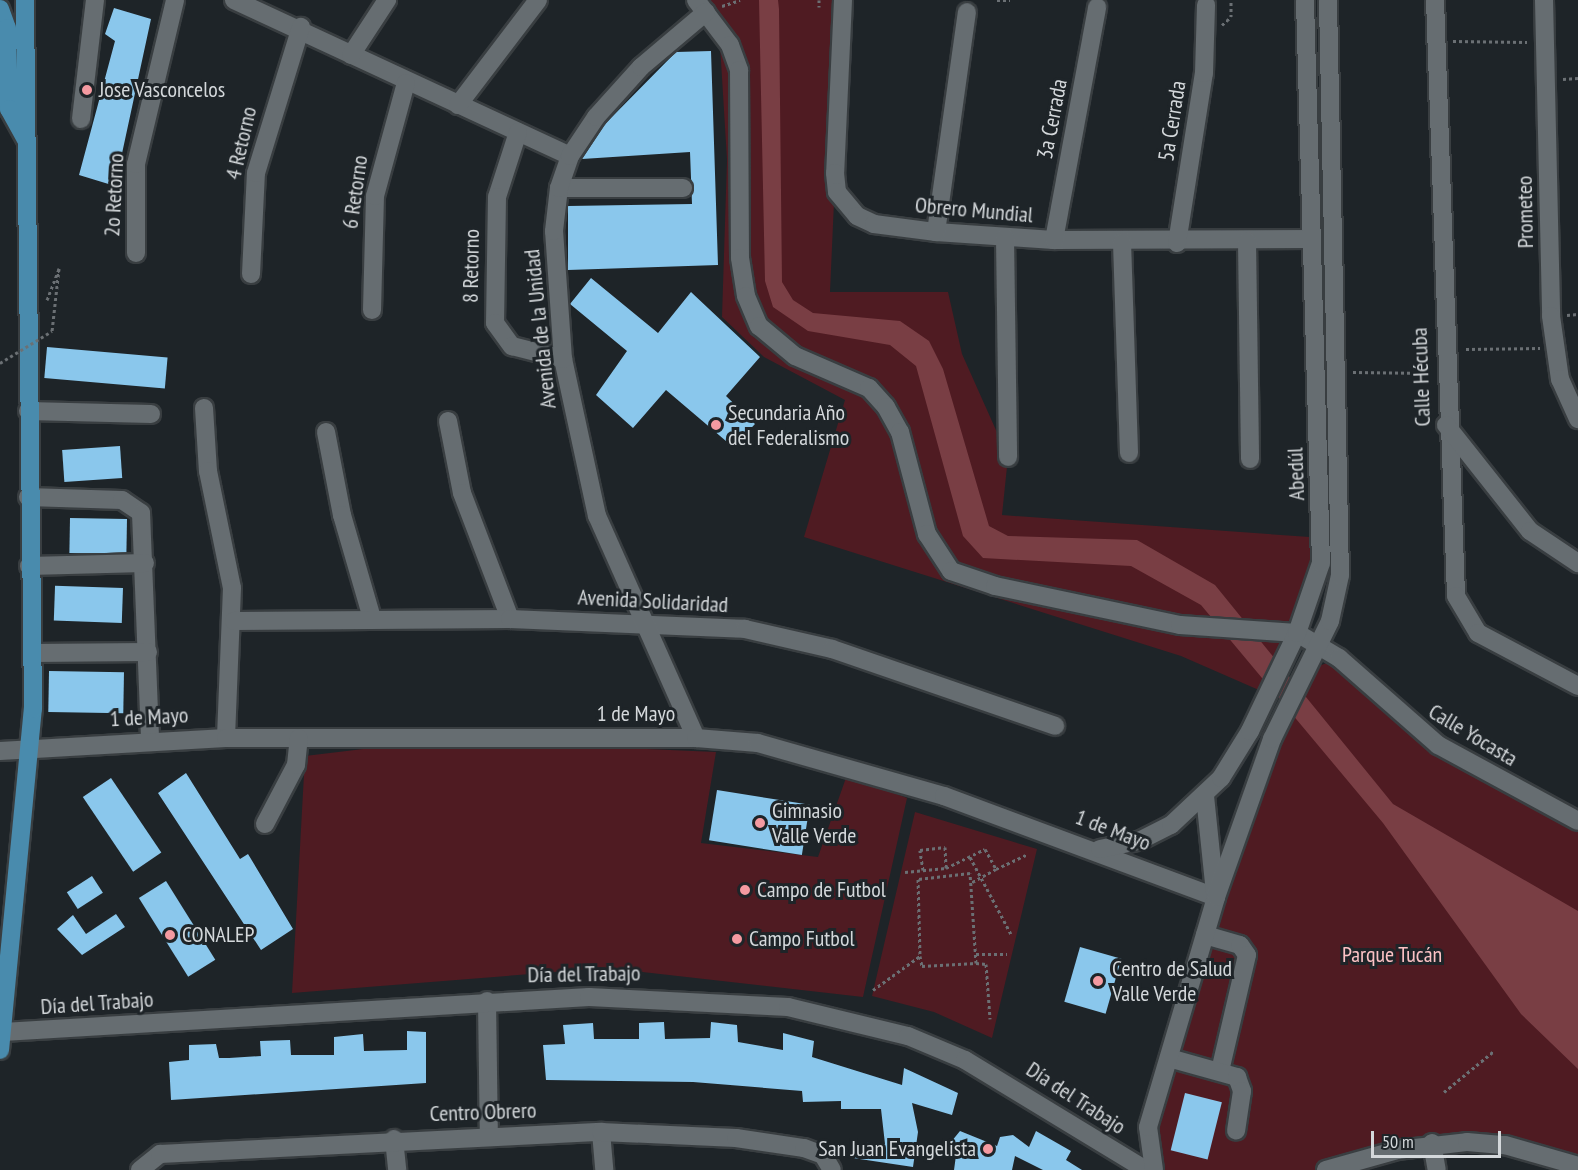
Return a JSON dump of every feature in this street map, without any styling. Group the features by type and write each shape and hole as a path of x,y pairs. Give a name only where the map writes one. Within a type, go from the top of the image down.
{"main road":[{"path":"0,1050 31,749 25,0"},
{"path":"0,9 7,28 9,109 26,140"}],"street":[{"path":"81,119 95,0"},
{"name":"2o Retorno","path":"136,253 136,164 175,0"},
{"path":"351,55 387,0"},
{"path":"458,105 538,0"},
{"name":"Obrero Mundial","path":"843,0 837,192 845,206 874,224 936,232 1054,240 1177,243 1312,239"},
{"name":"Abedúl","path":"1099,849 1155,834 1205,796 1250,731 1297,633 1324,538 1305,0"},
{"name":"Abedúl","path":"1154,1170 1148,1127 1216,897 1272,739 1319,645 1340,575 1328,0"},
{"name":"Calle Hécuba","path":"1435,0 1451,574 1466,616 1494,644 1578,686"},
{"name":"Prometeo","path":"1544,0 1554,348 1578,419"},
{"path":"245,2 301,27 406,83 570,156"},
{"name":"5a Cerrada","path":"1177,243 1204,73 1206,5"},
{"path":"701,6 730,45 739,70 746,296 774,343 869,388 886,407 900,432 927,534 951,571 995,586 1180,624 1297,633"},
{"name":"Avenida de la Unidad","path":"696,738 643,624 597,516 563,359 555,270 559,188 570,156 619,89 701,6"},
{"name":"3a Cerrada","path":"1054,240 1097,7"},
{"path":"936,232 967,12"},
{"name":"4 Retorno","path":"251,274 256,173 301,27"},
{"name":"6 Retorno","path":"372,310 375,196 406,83"},
{"name":"8 Retorno","path":"518,132 497,197 495,323 512,346 563,359"},
{"path":"559,188 683,188"},
{"path":"1005,237 1008,457"},
{"path":"1247,241 1250,459"},
{"path":"1122,242 1129,453"},
{"path":"204,408 208,471 234,621 226,738"},
{"path":"28,411 151,414"},
{"path":"448,421 462,493 510,619"},
{"path":"1446,425 1530,531 1578,563"},
{"path":"326,432 342,515 372,618"},
{"path":"28,497 129,501 144,520 150,740"},
{"path":"29,566 145,563"},
{"name":"Avenida Solidaridad","path":"234,621 372,618 510,619 745,629 791,639 1055,726"},
{"name":"Calle Yocasta","path":"1297,633 1319,645 1438,745 1578,821"},
{"path":"32,653 148,652"},
{"name":"1 de Mayo","path":"0,752 150,740 226,738 696,738 758,743 854,767 1099,849 1216,897"},
{"path":"265,824 296,765 299,738"},
{"path":"1205,796 1216,897"},
{"path":"1205,935 1240,945 1247,955 1220,1071"},
{"path":"487,1000 489,1136"},
{"name":"Día del Trabajo","path":"2,1030 487,1000 723,1000 852,1020 965,1060 1074,1121 1127,1165 1146,1170"},
{"path":"1169,1058 1220,1071 1241,1084 1236,1131"},
{"path":"601,1132 604,1170"},
{"name":"Centro Obrero","path":"140,1170 160,1154 394,1139 601,1132 736,1138 814,1150 831,1166"},
{"path":"394,1139 397,1170"},
{"path":"1432,1143 1437,1170"},
{"path":"1326,1170 1432,1143 1505,1145 1546,1162 1578,1166"}],"path":[{"path":"819,0 819,7"},
{"path":"997,0 1010,0"},
{"path":"1436,41 1545,42"},
{"path":"0,363 52,331 59,268 43,311"},
{"path":"1444,350 1554,348"},
{"path":"1355,372 1445,373"},
{"path":"923,870 920,850 945,847 946,868"},
{"path":"905,872 946,868 985,849 996,869"},
{"path":"971,883 1028,854"},
{"path":"970,857 1011,934"},
{"path":"976,963 970,873 918,879 922,966 986,964 990,1019"},
{"path":"976,954 1007,954"},
{"path":"873,990 920,956"},
{"path":"1444,1092 1494,1051"}],"green space":[{"path":"696,0 843,0 830,292 948,292 962,354 1008,457 1002,515 1324,538 1268,694 1181,656 804,537 845,400 764,357 722,317 727,160 719,28"},
{"name":"Parque Tucán","path":"1339,658 1386,703 1578,821 1578,1166 1467,1142 1326,1170 1165,1170 1156,1154 1148,1127 1216,897 1297,687 1319,666"},
{"path":"438,740 716,752 701,843 818,857 847,775 907,798 863,997 607,968 292,993 305,756"},
{"path":"915,812 1037,849 992,1038 934,1012 872,996"}],"shaded area":[{"path":"759,0 778,0 782,282 793,300 813,313 900,321 929,341 943,369 989,526 1008,536 1137,540 1215,585 1393,804 1578,911 1578,1069 1521,1014 1383,823 1201,605 1131,566 983,558 963,536 916,366 890,345 808,331 773,307 765,281"}],"building":[{"path":"114,8 151,19 115,186 79,175 115,41 105,34"},
{"path":"711,51 718,265 568,270 568,206 692,204 690,152 582,159 605,124 676,52"},
{"path":"591,278 658,333 691,292 760,357 726,396 755,424 733,447 666,390 633,428 596,395 627,351 570,304"},
{"path":"47,347 168,358 165,388 44,378"},
{"path":"120,446 122,478 64,482 62,450"},
{"path":"70,518 127,519 126,554 69,553"},
{"path":"55,586 123,588 122,623 54,621"},
{"path":"49,671 124,672 123,713 48,712"},
{"path":"186,773 240,859 248,854 293,929 261,950 158,793"},
{"path":"111,778 161,853 133,872 83,797"},
{"name":"Gimnasio Valle Verde","path":"717,790 810,805 802,855 709,840"},
{"path":"92,876 103,893 78,909 67,892"},
{"path":"166,881 215,960 188,977 139,898"},
{"path":"116,914 125,927 82,955 57,929 73,915 86,934"},
{"path":"1080,947 1121,959 1106,1014 1064,1002"},
{"path":"664,1022 665,1039 710,1038 711,1022 737,1025 738,1042 783,1050 783,1033 814,1041 812,1057 902,1085 904,1068 958,1093 952,1115 912,1103 918,1132 913,1167 853,1158 855,1142 885,1144 881,1109 841,1109 841,1101 803,1102 802,1091 693,1082 546,1080 543,1045 565,1044 563,1025 593,1023 594,1039 639,1039 639,1023"},
{"path":"407,1031 426,1032 426,1083 171,1100 169,1062 189,1060 189,1045 216,1044 219,1058 229,1058 261,1056 260,1041 290,1040 291,1055 334,1055 334,1037 363,1034 364,1051 407,1050"},
{"path":"1185,1093 1222,1102 1208,1159 1171,1150"},
{"path":"960,1131 997,1146 1000,1137 1013,1135 1029,1147 1036,1131 1071,1151 1066,1160 1082,1170 1043,1170 1015,1156 1012,1170 954,1170 957,1148 951,1142"}],"place":[{"name":"Jose Vasconcelos","path":"87,90"},
{"name":"Secundaria Año del Federalismo","path":"716,425"},
{"name":"Gimnasio Valle Verde","path":"760,823"},
{"name":"Campo de Futbol","path":"745,890"},
{"name":"CONALEP","path":"170,935"},
{"name":"Campo Futbol","path":"737,939"},
{"name":"Centro de Salud Valle Verde","path":"1098,981"},
{"name":"San Juan Evangelista","path":"988,1149"}]}
